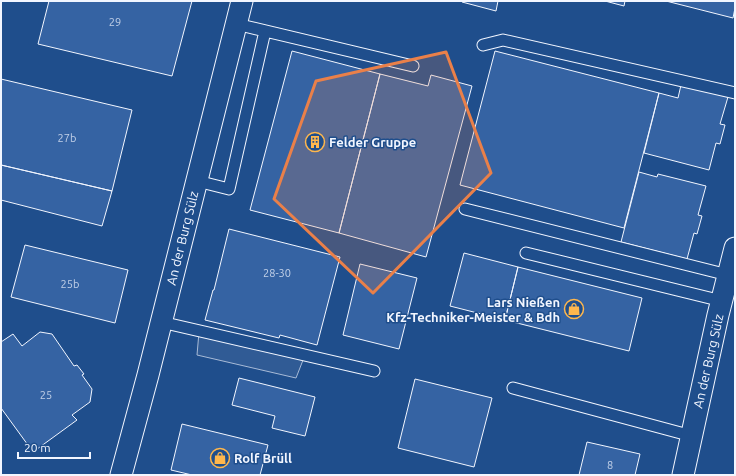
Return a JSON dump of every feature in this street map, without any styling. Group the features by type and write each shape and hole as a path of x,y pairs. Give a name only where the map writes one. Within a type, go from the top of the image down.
{"street":[{"name":"An der Burg Sülz","path":"121,475 242,1"},
{"name":"An der Burg Sülz","path":"683,475 725,312 728,275 735,248"}],"lane":[{"path":"236,24 413,66"},
{"path":"196,181 228,189 265,31"},
{"path":"483,45 503,40 735,93"},
{"path":"465,209 728,275"},
{"path":"526,253 725,312"},
{"path":"161,322 374,371"},
{"path":"513,388 692,436"}],"highlighted area":[{"path":"446,52 491,173 373,293 274,199 316,81"}],"shaded area":[{"path":"199,332 305,355 296,378 197,355"}],"building":[{"path":"49,1 192,1 172,76 38,44"},
{"path":"462,1 498,1 496,11"},
{"path":"605,1 625,1 624,6"},
{"path":"666,1 735,1 735,8 733,18"},
{"name":"Felder Gruppe","path":"292,51 380,74 339,233 250,210"},
{"path":"495,51 659,93 624,228 460,185"},
{"path":"380,74 428,86 431,75 472,86 426,257 339,233"},
{"path":"1,79 132,110 112,191 1,165"},
{"path":"681,85 728,97 720,124 725,125 720,144 716,143 709,170 644,153 659,93 678,98"},
{"path":"1,165 112,191 102,226 1,200"},
{"path":"639,172 657,177 658,174 706,186 698,215 702,216 697,234 694,233 687,259 621,242"},
{"path":"229,229 340,257 317,345 280,335 279,338 205,320"},
{"path":"25,245 128,270 115,323 11,297"},
{"path":"464,253 518,267 505,320 450,306"},
{"path":"360,264 417,278 399,349 343,335"},
{"name":"Lars Nießen Kfz-Techniker-Meister & Bdh","path":"518,267 642,298 629,351 505,320"},
{"path":"40,332 52,334 74,366 77,365 84,374 82,375 92,389 90,402 72,415 77,420 33,452 1,408 1,342 13,334 22,346"},
{"path":"239,378 315,397 305,436 272,428 275,416 232,405"},
{"path":"415,379 492,398 474,467 398,448"},
{"name":"Rolf Brüll","path":"182,424 268,445 260,475 192,475 171,470"},
{"path":"587,442 640,454 635,475 579,475"}],"place":[{"name":"Felder Gruppe","path":"315,142"},
{"name":"Lars Nießen Kfz-Techniker-Meister & Bdh","path":"574,309"},
{"name":"Rolf Brüll","path":"220,458"}]}
